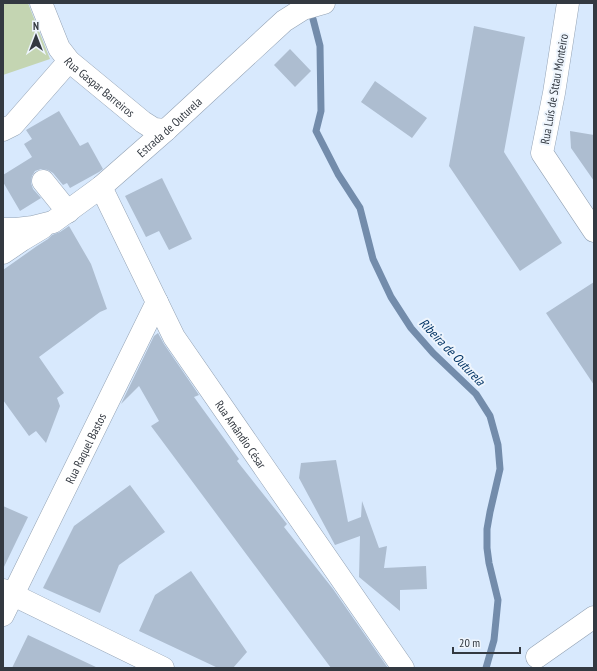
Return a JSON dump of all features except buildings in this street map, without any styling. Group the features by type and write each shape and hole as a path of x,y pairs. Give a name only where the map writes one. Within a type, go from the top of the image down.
{"street":[{"name":"Rua Gaspar Barreiros","path":"41,3 59,48 70,61 143,122 154,129 166,130"},
{"name":"Estrada de Outurela","path":"3,229 33,227 60,217 101,187 166,130 284,21 303,9 324,3"},
{"name":"Rua Luís de Sttau Monteiro","path":"568,3 554,93 542,153 594,231"},
{"path":"3,130 13,125 70,61"},
{"path":"3,253 60,217 43,181"},
{"name":"Rua Amândio César","path":"101,187 174,337 404,668"},
{"name":"Rua Raquel Bastos","path":"3,615 8,593 157,302"},
{"path":"8,593 163,668"},
{"path":"537,657 594,617"}],"green space":[{"path":"3,3 28,3 50,59 3,75"}],"waterway":[{"name":"Ribeira de Outurela","path":"313,19 320,46 321,111 316,131 338,174 360,208 373,259 391,297 411,328 433,353 476,394 490,416 498,445 500,469 487,529 489,563 498,600 494,640 486,668"}]}
